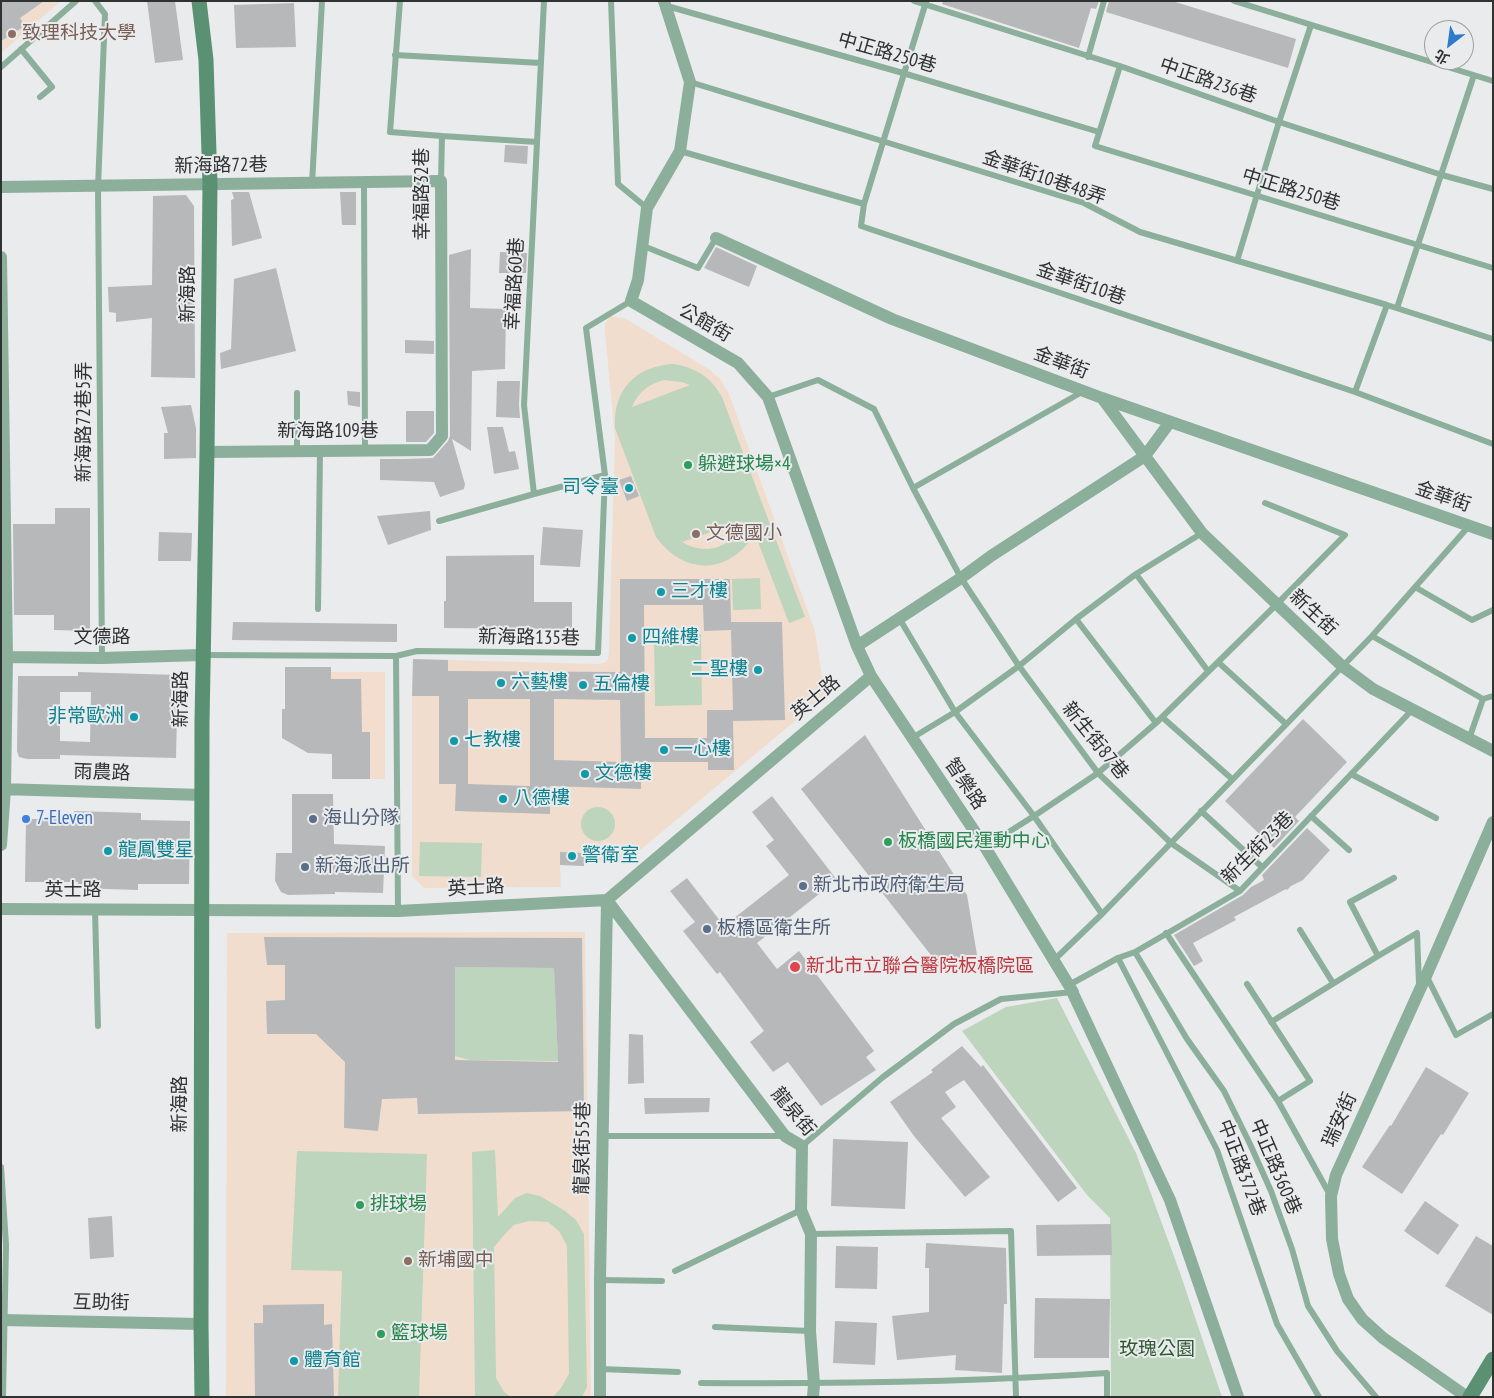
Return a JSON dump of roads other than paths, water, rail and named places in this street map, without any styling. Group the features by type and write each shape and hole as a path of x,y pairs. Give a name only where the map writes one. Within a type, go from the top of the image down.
{"street":[{"name":"新海路","path":"199,1 206,60 210,184 207,452 202,655 200,1324 202,1397"},
{"path":"631,301 638,280 647,208 680,151 690,82 665,4"},
{"name":"新海路72巷","path":"1,187 441,181"},
{"name":"幸福路32巷","path":"441,181 442,436"},
{"name":"金華街","path":"716,238 892,319 1102,398 1493,534"},
{"path":"1,257 4,657 1,845"},
{"name":"公館街","path":"631,301 738,363 768,397 857,646 871,676"},
{"name":"新生街","path":"1102,398 1202,533 1342,666 1373,689 1493,752"},
{"path":"857,646 1145,456 1170,422"},
{"name":"新海路109巷","path":"207,452 430,450 442,436"},
{"name":"文德路","path":"4,657 102,658 202,655"},
{"name":"智樂路","path":"871,676 985,847 1071,989"},
{"name":"英士路","path":"1,909 398,911 606,900 871,676"},
{"name":"雨農路","path":"3,789 202,795"},
{"name":"瑞安街","path":"1469,1397 1383,1338 1362,1319 1348,1300 1339,1274 1332,1239 1330,1196 1336,1175 1493,822"},
{"name":"龍泉街","path":"606,900 785,1136 802,1146 801,1210 811,1234 810,1331 813,1390"},
{"name":"龍泉街55巷","path":"600,1397 606,900"},
{"path":"1071,989 1170,1200 1238,1397"},
{"name":"互助街","path":"3,1320 200,1324"},
{"path":"1469,1397 1493,1359"}],"lane":[{"path":"1,67 76,1"},
{"name":"新海路72巷5弄","path":"95,1 105,14 98,187 102,658"},
{"path":"312,184 322,1"},
{"name":"幸福路32巷","path":"400,1 390,132 442,136 441,181"},
{"name":"幸福路60巷","path":"534,494 524,404 544,1"},
{"path":"611,1 618,184 647,208"},
{"name":"中正路236巷","path":"914,1 926,3 1120,66 1279,122 1442,175 1493,189"},
{"path":"1088,56 1104,1"},
{"path":"1234,1 1493,81"},
{"path":"680,151 864,204 926,3"},
{"name":"中正路250巷","path":"665,4 1099,132 1094,146 1493,268"},
{"path":"1236,261 1311,25"},
{"path":"21,49 52,87 40,97"},
{"path":"396,55 541,63"},
{"path":"1099,132 1120,66"},
{"path":"1397,308 1474,76"},
{"name":"金華街10巷48弄","path":"690,82 1084,203 1140,232 1397,308 1493,339"},
{"path":"442,136 537,142"},
{"path":"364,183 365,451"},
{"name":"金華街10巷","path":"864,204 861,226 1355,392 1493,444"},
{"name":"金華街","path":"641,245 698,268 716,238"},
{"name":"新海路135巷","path":"202,655 396,656 417,651 598,654 605,475 586,328 631,301"},
{"path":"1355,392 1387,305"},
{"name":"新生街87巷","path":"768,397 818,380 874,409 960,578 1019,666 1098,773 1171,843 1240,891"},
{"path":"913,488 1083,391"},
{"path":"297,392 297,452"},
{"path":"318,608 320,451"},
{"path":"439,521 605,475"},
{"path":"985,847 1098,773 1156,723 1345,535 1265,503"},
{"path":"1054,960 1102,914 1372,636 1469,526"},
{"path":"912,738 955,712 1019,666 1076,619 1136,574 1202,533"},
{"path":"1136,574 1208,671"},
{"path":"1415,587 1472,620 1493,610"},
{"path":"900,618 955,712 1034,816 1102,914"},
{"path":"1076,619 1156,723"},
{"path":"1372,636 1483,700"},
{"path":"1,642 4,657"},
{"path":"396,656 398,911"},
{"path":"1218,662 1286,724"},
{"path":"1469,739 1483,700 1493,696"},
{"name":"新生街23巷","path":"1071,989 1118,958 1135,952 1240,891 1413,709"},
{"path":"1162,717 1232,779"},
{"path":"1351,774 1436,818"},
{"path":"1201,811 1262,867"},
{"path":"1311,816 1349,850"},
{"path":"1378,956 1350,902 1394,878"},
{"path":"95,910 98,1026"},
{"path":"1300,930 1333,983"},
{"path":"1166,934 1278,1101 1330,1196"},
{"path":"1271,1022 1417,934 1419,991"},
{"name":"中正路360巷","path":"1135,952 1186,1039 1224,1091 1246,1135 1271,1190 1292,1249 1308,1306 1337,1351 1376,1397"},
{"name":"中正路372巷","path":"1118,958 1217,1150 1277,1324 1319,1397"},
{"path":"1426,976 1456,1035 1493,1014"},
{"path":"1247,984 1310,1081 1278,1101"},
{"path":"802,1146 883,1077 954,1024 1001,999 1071,989"},
{"path":"602,1136 785,1136"},
{"path":"1,1166 6,1245 3,1395"},
{"path":"675,1270 801,1210"},
{"path":"811,1234 1011,1231 1016,1397"},
{"path":"600,1280 662,1281"},
{"path":"715,1327 810,1331"},
{"path":"600,1369 678,1372"},
{"path":"701,1383 813,1390 1107,1373 1107,1397"}],"place":[{"name":"致理科技大學","path":"12,34"},
{"name":"躲避球場×4","path":"688,465"},
{"name":"司令臺","path":"629,488"},
{"name":"文德國小","path":"696,534"},
{"name":"三才樓","path":"661,592"},
{"name":"四維樓","path":"632,638"},
{"name":"二聖樓","path":"758,670"},
{"name":"六藝樓","path":"501,683"},
{"name":"五倫樓","path":"583,685"},
{"name":"非常歐洲","path":"134,717"},
{"name":"七教樓","path":"454,741"},
{"name":"一心樓","path":"664,750"},
{"name":"文德樓","path":"585,774"},
{"name":"八德樓","path":"503,799"},
{"name":"7-Eleven","path":"26,819"},
{"name":"海山分隊","path":"313,819"},
{"name":"板橋國民運動中心","path":"888,842"},
{"name":"龍鳳雙星","path":"108,851"},
{"name":"警衛室","path":"572,856"},
{"name":"新海派出所","path":"305,867"},
{"name":"新北市政府衛生局","path":"803,886"},
{"name":"板橋區衛生所","path":"707,929"},
{"name":"新北市立聯合醫院板橋院區","path":"795,967"},
{"name":"排球場","path":"360,1205"},
{"name":"新埔國中","path":"408,1261"},
{"name":"籃球場","path":"381,1334"},
{"name":"體育館","path":"294,1361"}],"park label":[{"name":"玫瑰公園","path":"1157,1350"}]}
